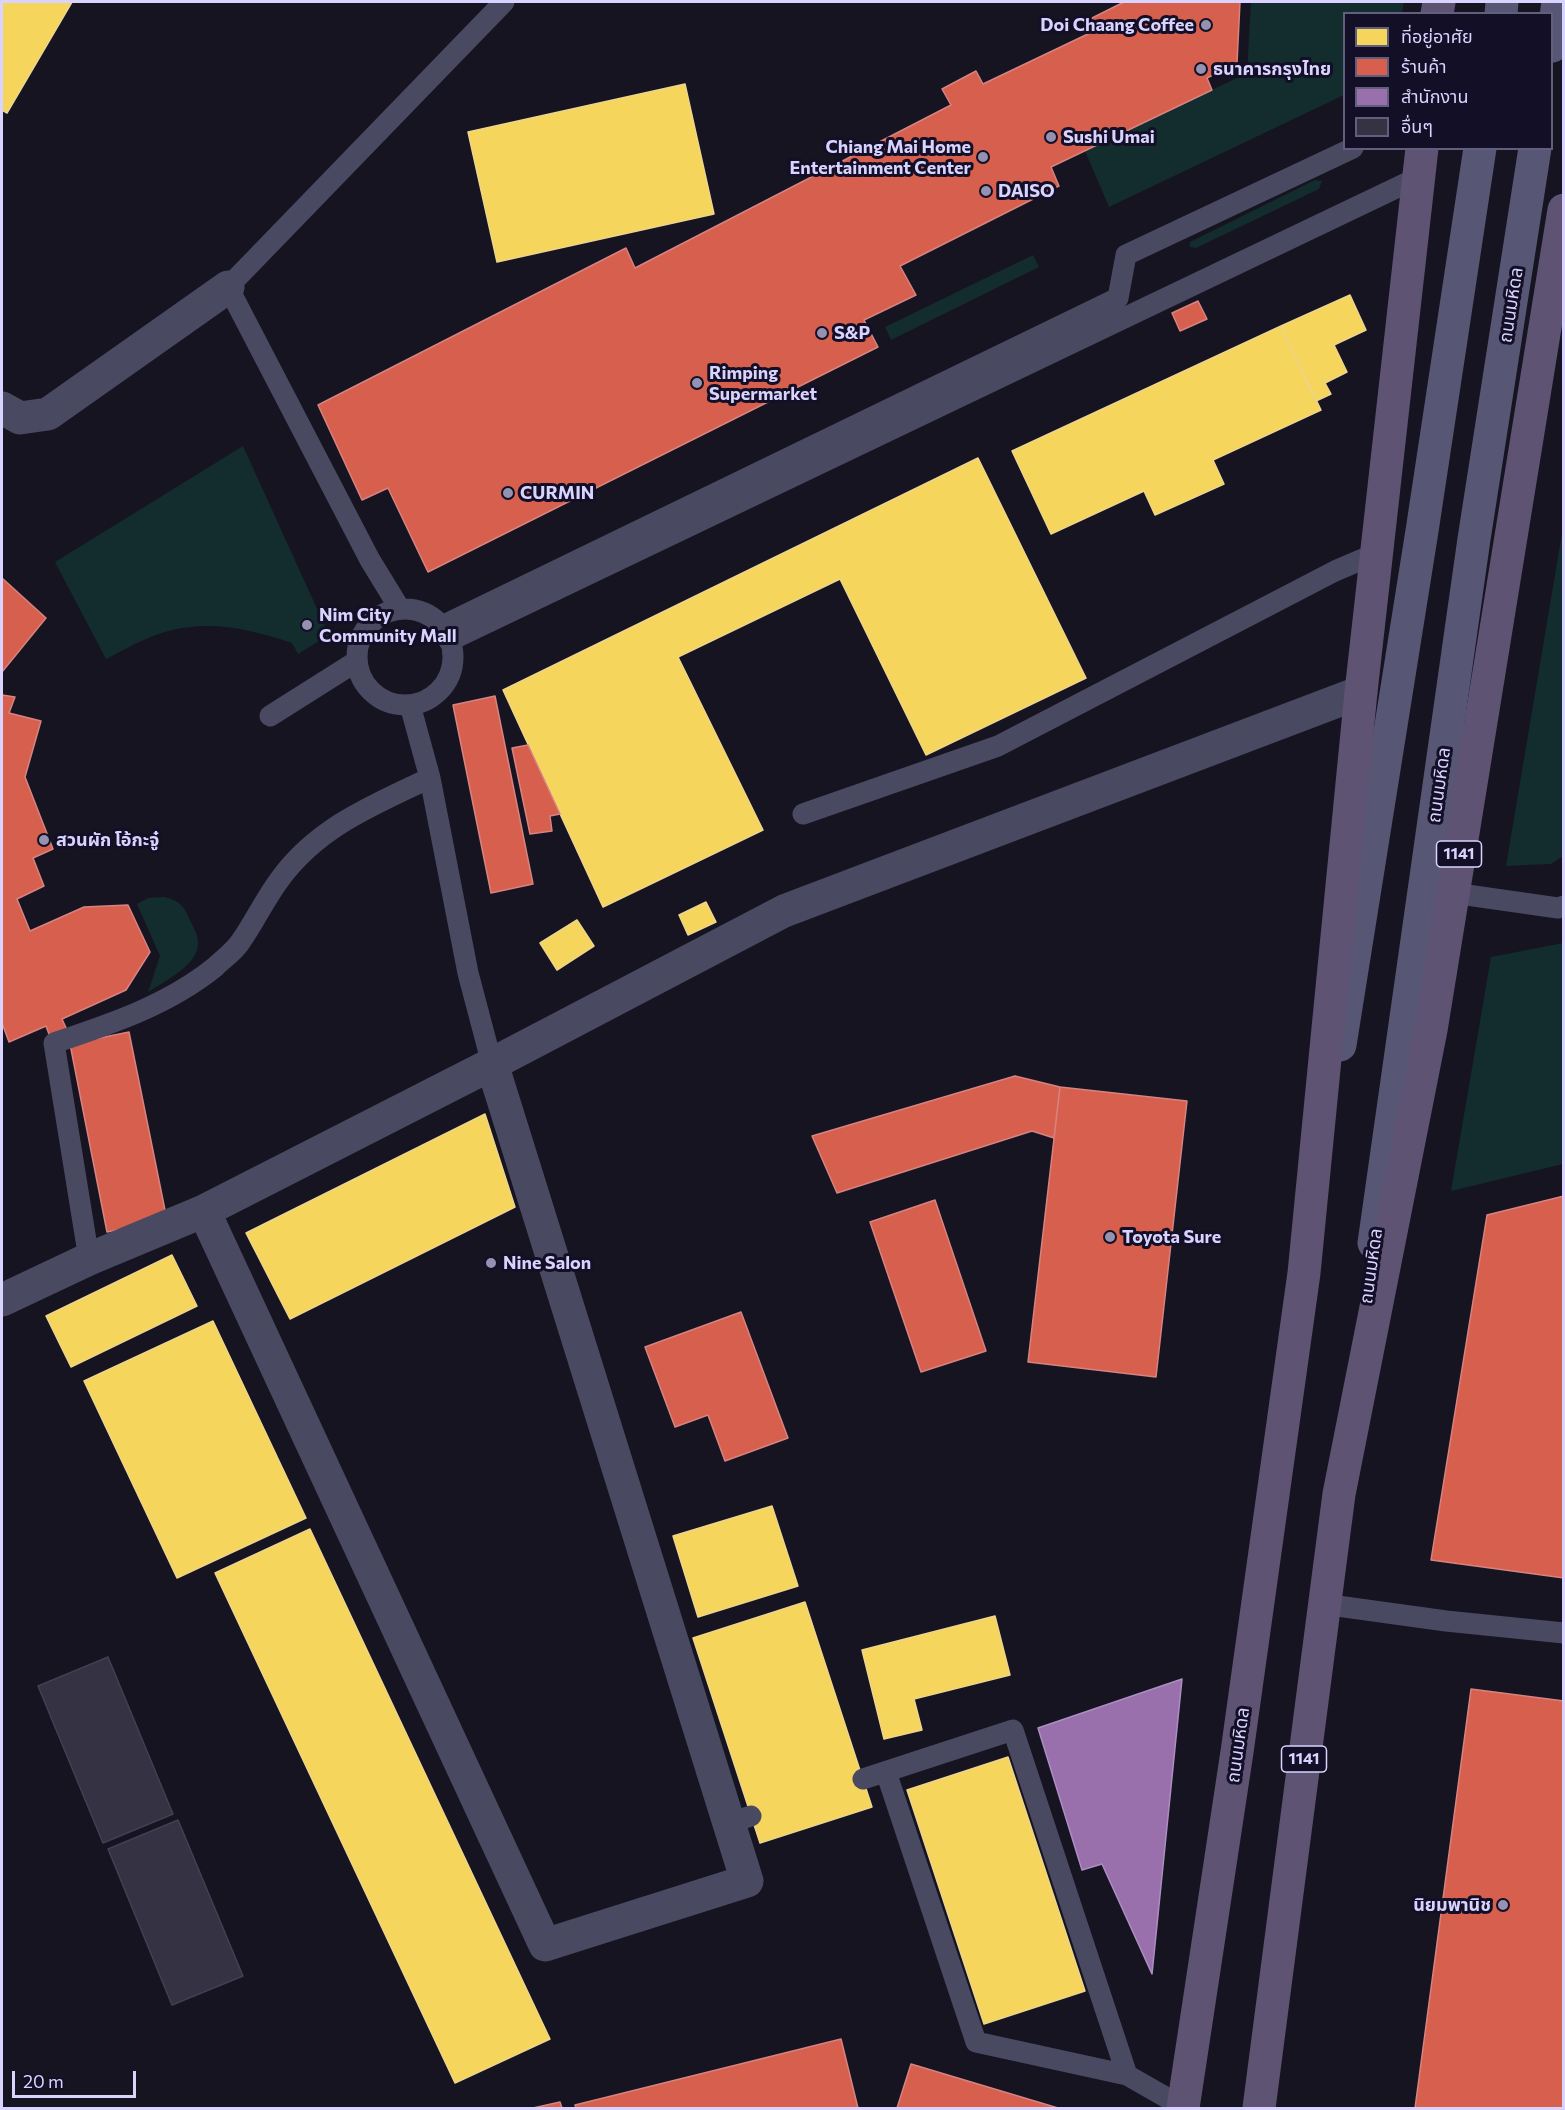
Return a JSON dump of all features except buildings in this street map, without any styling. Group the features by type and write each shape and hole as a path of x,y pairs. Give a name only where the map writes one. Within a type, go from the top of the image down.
{"main road":[{"path":"1553,33 1558,2"},
{"name":"ถนนมหิดล","path":"1183,2108 1237,1752 1304,1273 1422,531 1480,150"},
{"name":"ถนนมหิดล","path":"1259,2109 1323,1604 1473,539 1535,150"},
{"name":"ถนนมหิดล","path":"1304,1273 1361,692 1420,163"},
{"name":"ถนนมหิดล","path":"1339,1494 1427,1053 1563,210"}],"street":[{"path":"2,408 20,418 48,414 228,287"},
{"path":"2,1300 90,1259 204,1211 492,1064 784,910 1361,692"},
{"path":"204,1211 545,1945 747,1881 740,1819 492,1064"}],"lane":[{"path":"400,609 370,560 228,287 504,2"},
{"path":"446,634 1118,298 1126,255 1349,150"},
{"path":"446,634 1420,163"},
{"path":"803,814 998,746 1335,571 1377,553"},
{"path":"400,609 419,610 436,619 446,634 453,652 451,670 442,687 428,699 410,705 391,703 375,694 362,679 357,661 358,643 368,626 382,615 400,609"},
{"path":"270,716 357,661"},
{"path":"410,705 430,778 468,972 492,1064"},
{"path":"90,1259 54,1043 150,1008 185,988 240,944 279,880 304,849 332,828 377,802 430,778"},
{"path":"1453,893 1558,908 1563,906"},
{"path":"1323,1604 1446,1621 1563,1633"},
{"path":"863,1779 1013,1730 1127,2075"},
{"path":"886,1772 976,2042 1127,2075 1183,2108"}],"green space":[{"path":"1251,2 1404,2 1402,12 1343,12 1343,95 1109,207 1085,151 1247,73"},
{"path":"1315,180 1322,181 1319,189 1196,248 1190,247 1190,242"},
{"path":"1033,255 1039,267 891,340 885,327"},
{"path":"243,446 329,635 298,654 292,643 258,633 225,627 191,627 156,635 106,659 55,562"},
{"path":"1563,527 1563,856 1551,864 1506,866"},
{"path":"164,897 174,900 186,911 197,936 197,950 188,965 148,992 160,956 137,904 148,898"},
{"path":"1563,943 1563,1164 1451,1191 1491,957"}],"place":[{"name":"Doi Chaang Coffee","path":"1206,25"},
{"name":"ธนาคารกรุงไทย","path":"1201,69"},
{"name":"Sushi Umai","path":"1051,137"},
{"name":"Chiang Mai Home Entertainment Center","path":"983,157"},
{"name":"DAISO","path":"986,191"},
{"name":"S&P","path":"822,333"},
{"name":"Rimping Supermarket","path":"697,383"},
{"name":"CURMIN","path":"508,493"},
{"name":"Nim City Community Mall","path":"307,625"},
{"name":"สวนผัก โอ้กะจู๋","path":"44,840"},
{"name":"Toyota Sure","path":"1110,1237"},
{"name":"Nine Salon","path":"491,1263"},
{"name":"นิยมพานิช","path":"1503,1905"}]}
